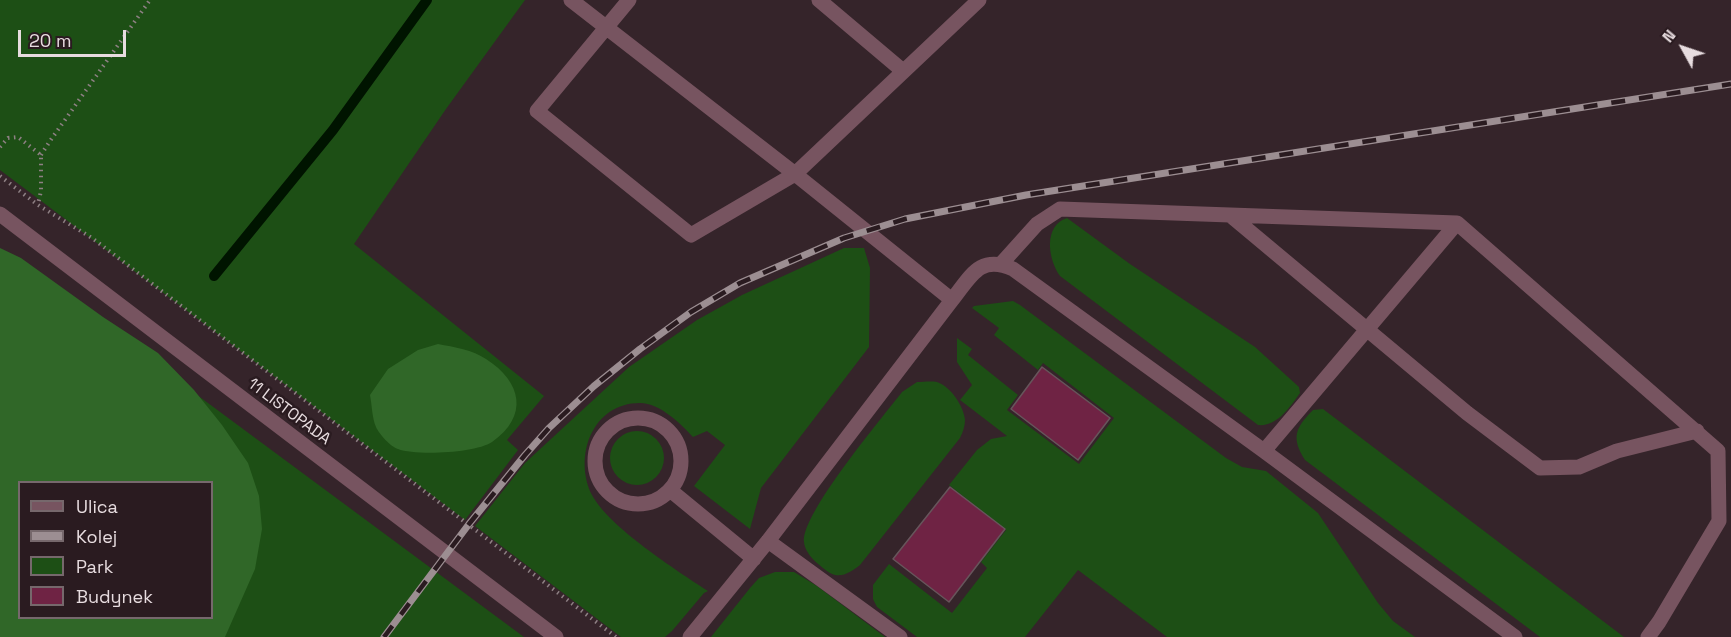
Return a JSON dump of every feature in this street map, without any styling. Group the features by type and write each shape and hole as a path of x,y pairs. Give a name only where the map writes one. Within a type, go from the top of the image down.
{"street":[{"path":"570,0 795,174 952,300"},
{"path":"629,0 537,111 691,235 795,174 979,0"},
{"path":"819,0 903,71"},
{"path":"1001,264 1036,224 1060,209 1457,223 1718,451 1719,521 1648,637"},
{"name":"11 LISTOPADA","path":"0,214 556,637"},
{"path":"1230,215 1467,413 1540,468 1579,467 1617,451 1697,432"},
{"path":"1264,451 1457,223"},
{"path":"690,637 768,541 952,300 981,267 991,263 1013,269 1515,637"},
{"path":"635,418 648,419 660,424 670,432 677,442 681,467 677,480 670,490 660,498 648,503 635,504 611,495 597,474 595,461 597,448 611,428 622,421 635,418"},
{"path":"670,490 754,559"},
{"path":"768,541 900,637"}],"path":[{"path":"38,205 41,191 41,155 150,0"},
{"path":"0,147 8,138 18,137 41,155"},
{"path":"0,176 38,205 101,245 616,637"}],"green space":[{"path":"0,0 525,0 446,109 354,244 544,396 507,440 518,450 465,520 0,170"},
{"path":"1067,218 1130,264 1255,347 1299,387 1300,393 1287,410 1271,423 1258,425 1060,276 1051,252 1051,235 1059,222"},
{"path":"0,248 21,258 158,353 194,390 248,463 259,496 262,529 255,569 225,637 0,637"},
{"path":"844,248 864,248 870,268 869,347 761,488 750,529 694,486 725,445 707,431 693,437 662,410 640,403 623,405 610,412 599,422 591,435 586,449 587,480 592,495 601,507 613,521 644,547 708,591 665,637 621,637 475,526 525,463 629,367 697,320 742,295"},
{"path":"0,249 524,637 0,637"},
{"path":"1013,301 1226,458 1242,467 1266,471 1318,513 1378,603 1393,621 1415,637 1167,637 1078,570 1025,637 917,637 877,607 873,599 873,585 889,564 952,613 987,568 981,562 1006,530 949,485 977,450 991,439 1007,436 960,400 972,385 957,362 957,338 972,349 968,355 1018,395 1007,410 1079,464 1114,418 1043,363 1038,370 994,335 999,328 972,308"},
{"path":"438,344 475,353 498,368 507,378 516,399 516,410 512,421 492,442 473,449 431,453 398,449 386,440 376,427 370,395 388,369 418,350"},
{"path":"917,382 937,382 951,392 964,415 965,424 961,436 860,565 842,575 834,575 814,560 805,547 807,529 815,510 844,466 902,392"},
{"path":"1323,409 1624,637 1540,637 1305,460 1298,445 1299,428 1313,410"},
{"path":"637,431 647,433 656,439 662,448 664,458 662,468 656,477 647,483 637,485 627,483 618,477 612,468 610,458 612,448 618,439 627,433"},
{"path":"775,572 794,572 817,586 885,637 711,637 759,578"}],"building":[{"path":"1042,367 1110,418 1078,460 1011,409"},
{"path":"950,487 1005,529 949,602 893,559"}],"waterway":[{"path":"214,276 333,130 427,0"}],"railway":[{"path":"384,637 469,524 525,455 549,428 594,386 691,312 740,283 844,238 905,219 1026,195 1731,84"}]}
